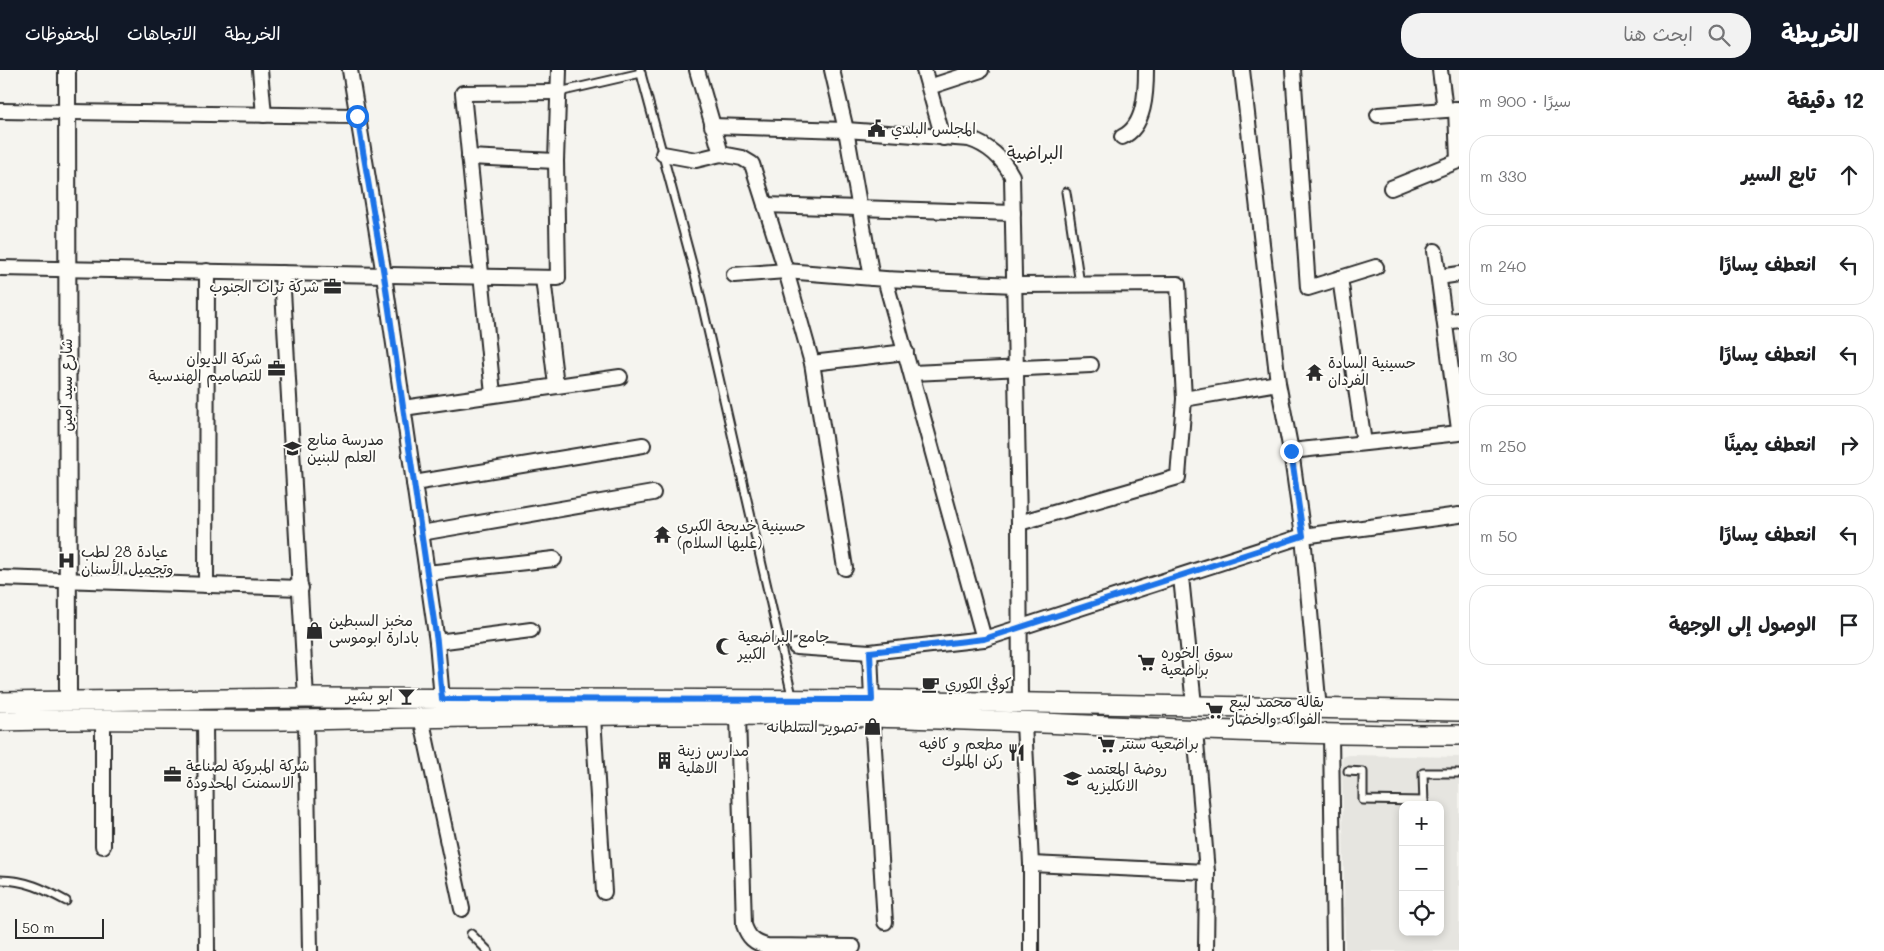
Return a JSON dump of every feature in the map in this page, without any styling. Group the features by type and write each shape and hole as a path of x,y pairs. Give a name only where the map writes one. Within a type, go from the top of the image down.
{"main road":[{"path":"306,698 306,720"},
{"path":"0,702 306,698 793,700 1024,723 1331,735 1459,735"},
{"path":"68,700 69,719"},
{"path":"0,721 69,719 205,721 421,717 738,715 1020,702 1194,705 1319,710 1459,711"},
{"path":"1257,731 1258,707"}],"street":[{"name":"شارع سيد امين","path":"67,70 68,700"},
{"path":"260,70 264,115"},
{"path":"350,70 384,275 437,642 442,699"},
{"path":"0,268 558,278 556,161 559,70"},
{"path":"697,70 720,154"},
{"path":"832,70 846,130 860,209 879,279 906,352 984,639"},
{"path":"924,70 944,138"},
{"path":"929,87 981,70"},
{"path":"1122,137 1131,132 1137,123 1144,92 1146,70"},
{"path":"1242,70 1278,383 1291,451 1303,536 1319,710"},
{"path":"1293,70 1308,288 1376,268"},
{"path":"1391,188 1458,161 1453,109 1440,70"},
{"path":"493,394 483,277 463,93 559,92"},
{"path":"1378,115 1453,109"},
{"path":"0,111 357,116"},
{"path":"712,126 846,130 969,139 980,143 1001,160 1012,176 1019,523 1020,702"},
{"path":"663,154 696,160 720,154 742,158 752,164 786,271 812,363 845,568"},
{"path":"469,157 556,161"},
{"path":"765,205 1013,213"},
{"path":"1435,251 1459,428"},
{"path":"734,275 786,271 879,279 1014,284 1178,284 1184,399 1178,477 1019,523"},
{"path":"206,272 206,584"},
{"path":"282,273 306,698"},
{"path":"1439,277 1459,274"},
{"path":"543,278 556,385"},
{"path":"1340,278 1364,443"},
{"path":"1445,322 1459,320"},
{"path":"812,363 906,352"},
{"path":"912,373 1091,364"},
{"path":"403,408 620,376"},
{"path":"1184,399 1278,383"},
{"path":"1291,451 1459,433"},
{"path":"414,483 643,445"},
{"path":"421,534 653,493"},
{"path":"796,647 870,652 984,639 1020,629 1303,536 1459,515"},
{"path":"427,573 554,559"},
{"path":"1181,577 1194,705"},
{"path":"0,578 301,588"},
{"path":"437,642 532,630"},
{"path":"870,652 884,922"},
{"path":"738,715 744,925 747,933 759,944 767,946 853,947"},
{"path":"421,717 462,909"},
{"path":"593,717 604,892"},
{"path":"103,720 103,846"},
{"path":"306,720 310,951"},
{"path":"205,721 206,951"},
{"path":"1024,723 1031,864 1031,951"},
{"path":"1195,730 1207,872 1206,951"},
{"path":"1331,735 1334,951"},
{"path":"1031,864 1207,872"}],"lane":[{"path":"559,92 640,71 697,282 793,700"},
{"path":"1066,192 1080,284"},
{"path":"1348,771 1363,772 1363,800 1399,802"},
{"path":"1424,801 1423,773 1459,773"},
{"path":"0,880 19,880 34,884 66,901"},
{"path":"471,934 488,951"}],"shaded area":[{"path":"1349,755 1459,757 1459,951 1345,951 1343,757"}],"place":[{"name":"المجلس البلدي","path":"877,129"},
{"name":"شركة تراث الجنوب","path":"333,287"},
{"name":"شركة الديوان للتصاميم الهندسية","path":"276,368"},
{"name":"حسينية السادة الفردان","path":"1314,372"},
{"name":"مدرسة منابع العلم للبنين","path":"293,449"},
{"name":"حسينية خديجة الكبرى (عليها السلام)","path":"663,535"},
{"name":"عيادة 28 لطب وتجميل الأسنان","path":"67,561"},
{"name":"مخبز السبطين بادارة ابوموسى","path":"315,630"},
{"name":"جامع البراضعية الكبير","path":"724,646"},
{"name":"سوق الخوره براضعية","path":"1147,662"},
{"name":"كوفي الكوري","path":"931,684"},
{"name":"ابو بشير","path":"407,696"},
{"name":"بقالة محمد لبيع الفواكه والخضار","path":"1215,711"},
{"name":"تصوير السلطانه","path":"872,727"},
{"name":"براضعيه سنتر","path":"1106,744"},
{"name":"مطعم و كافيه ركن الملوك","path":"1017,753"},
{"name":"مدارس زينة الاهلية","path":"664,760"},
{"name":"شركة المبروكة لصناعة الاسمنت المحدودة","path":"172,775"},
{"name":"روضة المعتمد الانكليزيه","path":"1073,778"}],"district":[{"name":"البراضية","path":"1035,153"}],"route":[{"path":"357,116 384,275 437,642 442,699 872,700 870,652 984,639 1020,629 1303,536 1291,451"}]}
